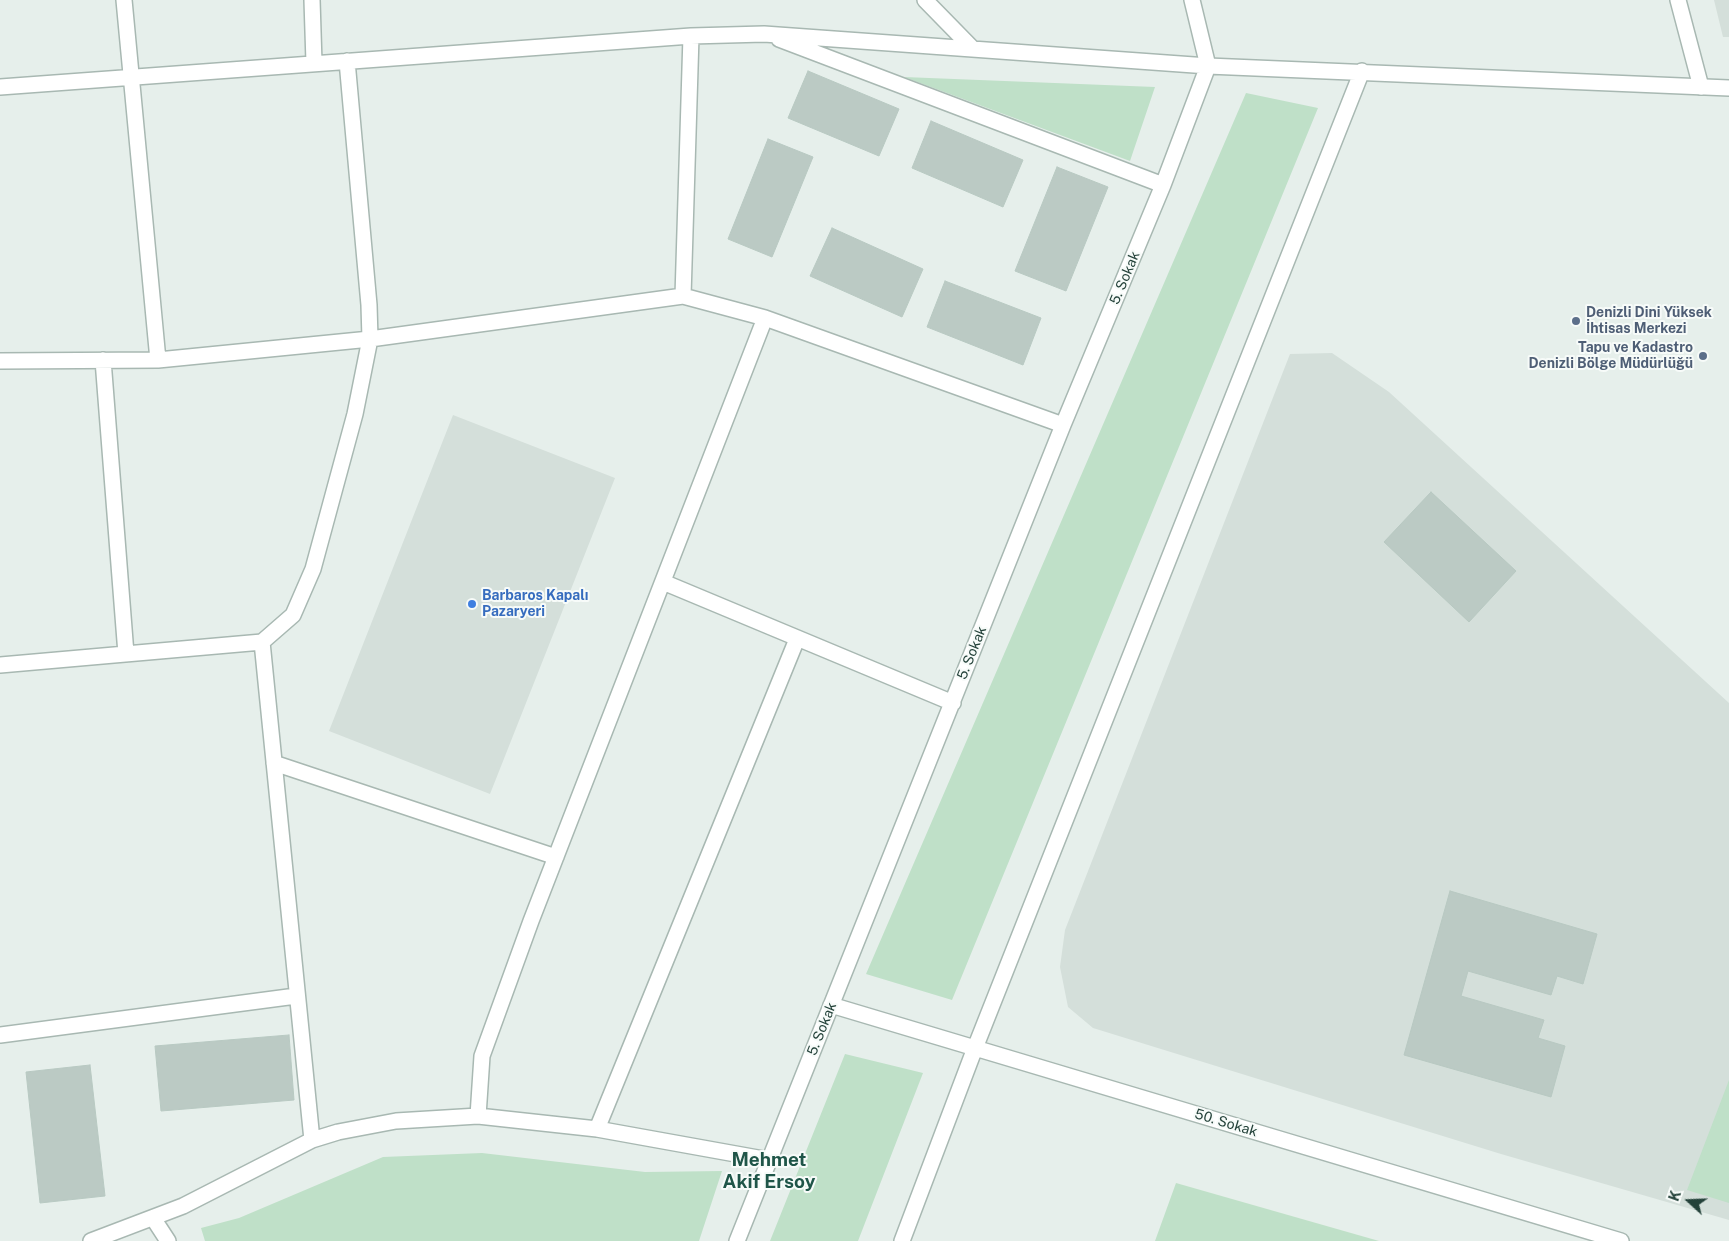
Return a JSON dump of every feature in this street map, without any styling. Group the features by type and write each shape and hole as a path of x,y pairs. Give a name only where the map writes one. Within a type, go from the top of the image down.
{"street":[{"path":"124,0 158,360"},
{"path":"312,0 314,63"},
{"path":"925,0 972,48"},
{"path":"1192,0 1208,66"},
{"path":"1678,0 1701,87"},
{"path":"0,87 691,36 764,34 1208,66 1362,71 1729,88"},
{"path":"764,34 1163,185"},
{"path":"683,296 691,36"},
{"path":"0,665 262,642 293,615 312,569 355,414 370,339 369,305 347,61"},
{"name":"5. Sokak","path":"737,1241 1063,425 1163,185 1208,66"},
{"path":"902,1241 975,1048 1362,71"},
{"path":"0,361 158,360 370,339 683,296 765,318 1063,425"},
{"path":"478,1116 482,1056 556,857 765,318"},
{"path":"103,360 126,654"},
{"path":"662,582 952,703"},
{"path":"597,1129 797,639"},
{"path":"262,642 296,996 312,1140"},
{"path":"274,763 556,857"},
{"path":"0,1035 296,996"},
{"name":"50. Sokak","path":"831,1005 1621,1241"},
{"path":"91,1241 183,1206 312,1140 338,1132 396,1121 478,1116 597,1129 769,1160"},
{"path":"153,1218 168,1241"}],"shaded area":[{"path":"1714,0 1729,0 1729,37 1723,37"},
{"path":"1332,353 1389,392 1729,703 1729,1220 1501,1154 1093,1028 1068,1007 1060,967 1065,930 1290,354"},
{"name":"Barbaros Kapalı Pazaryeri","path":"453,415 615,478 490,794 329,731"}],"green space":[{"path":"904,77 1155,87 1130,161"},
{"path":"1246,93 1318,108 952,1000 866,974"},
{"path":"845,1054 923,1073 858,1241 770,1241"},
{"path":"1729,1080 1729,1203 1687,1190"},
{"path":"482,1153 645,1172 722,1171 699,1241 205,1241 201,1228 239,1218 383,1157"},
{"path":"1176,1183 1379,1241 1155,1241"}],"building":[{"path":"808,71 899,109 879,156 788,118"},
{"path":"931,121 1023,160 1003,207 912,168"},
{"path":"768,139 813,157 772,257 728,239"},
{"path":"1057,167 1108,187 1066,291 1015,271"},
{"path":"832,228 923,269 902,317 810,276"},
{"path":"945,281 1041,318 1023,365 927,327"},
{"path":"1431,492 1516,571 1469,622 1384,542"},
{"path":"1450,891 1597,934 1583,984 1557,976 1551,995 1468,971 1461,996 1544,1020 1538,1038 1565,1046 1551,1097 1404,1055"},
{"path":"289,1035 294,1100 161,1111 155,1046"},
{"path":"90,1065 105,1196 40,1203 26,1072"}],"place":[{"name":"Denizli Dini Yüksek İhtisas Merkezi","path":"1576,321"},
{"name":"Tapu ve Kadastro Denizli Bölge Müdürlüğü","path":"1703,356"},
{"name":"Barbaros Kapalı Pazaryeri","path":"472,604"}],"district":[{"name":"Mehmet Akif Ersoy","path":"769,1171"}]}
